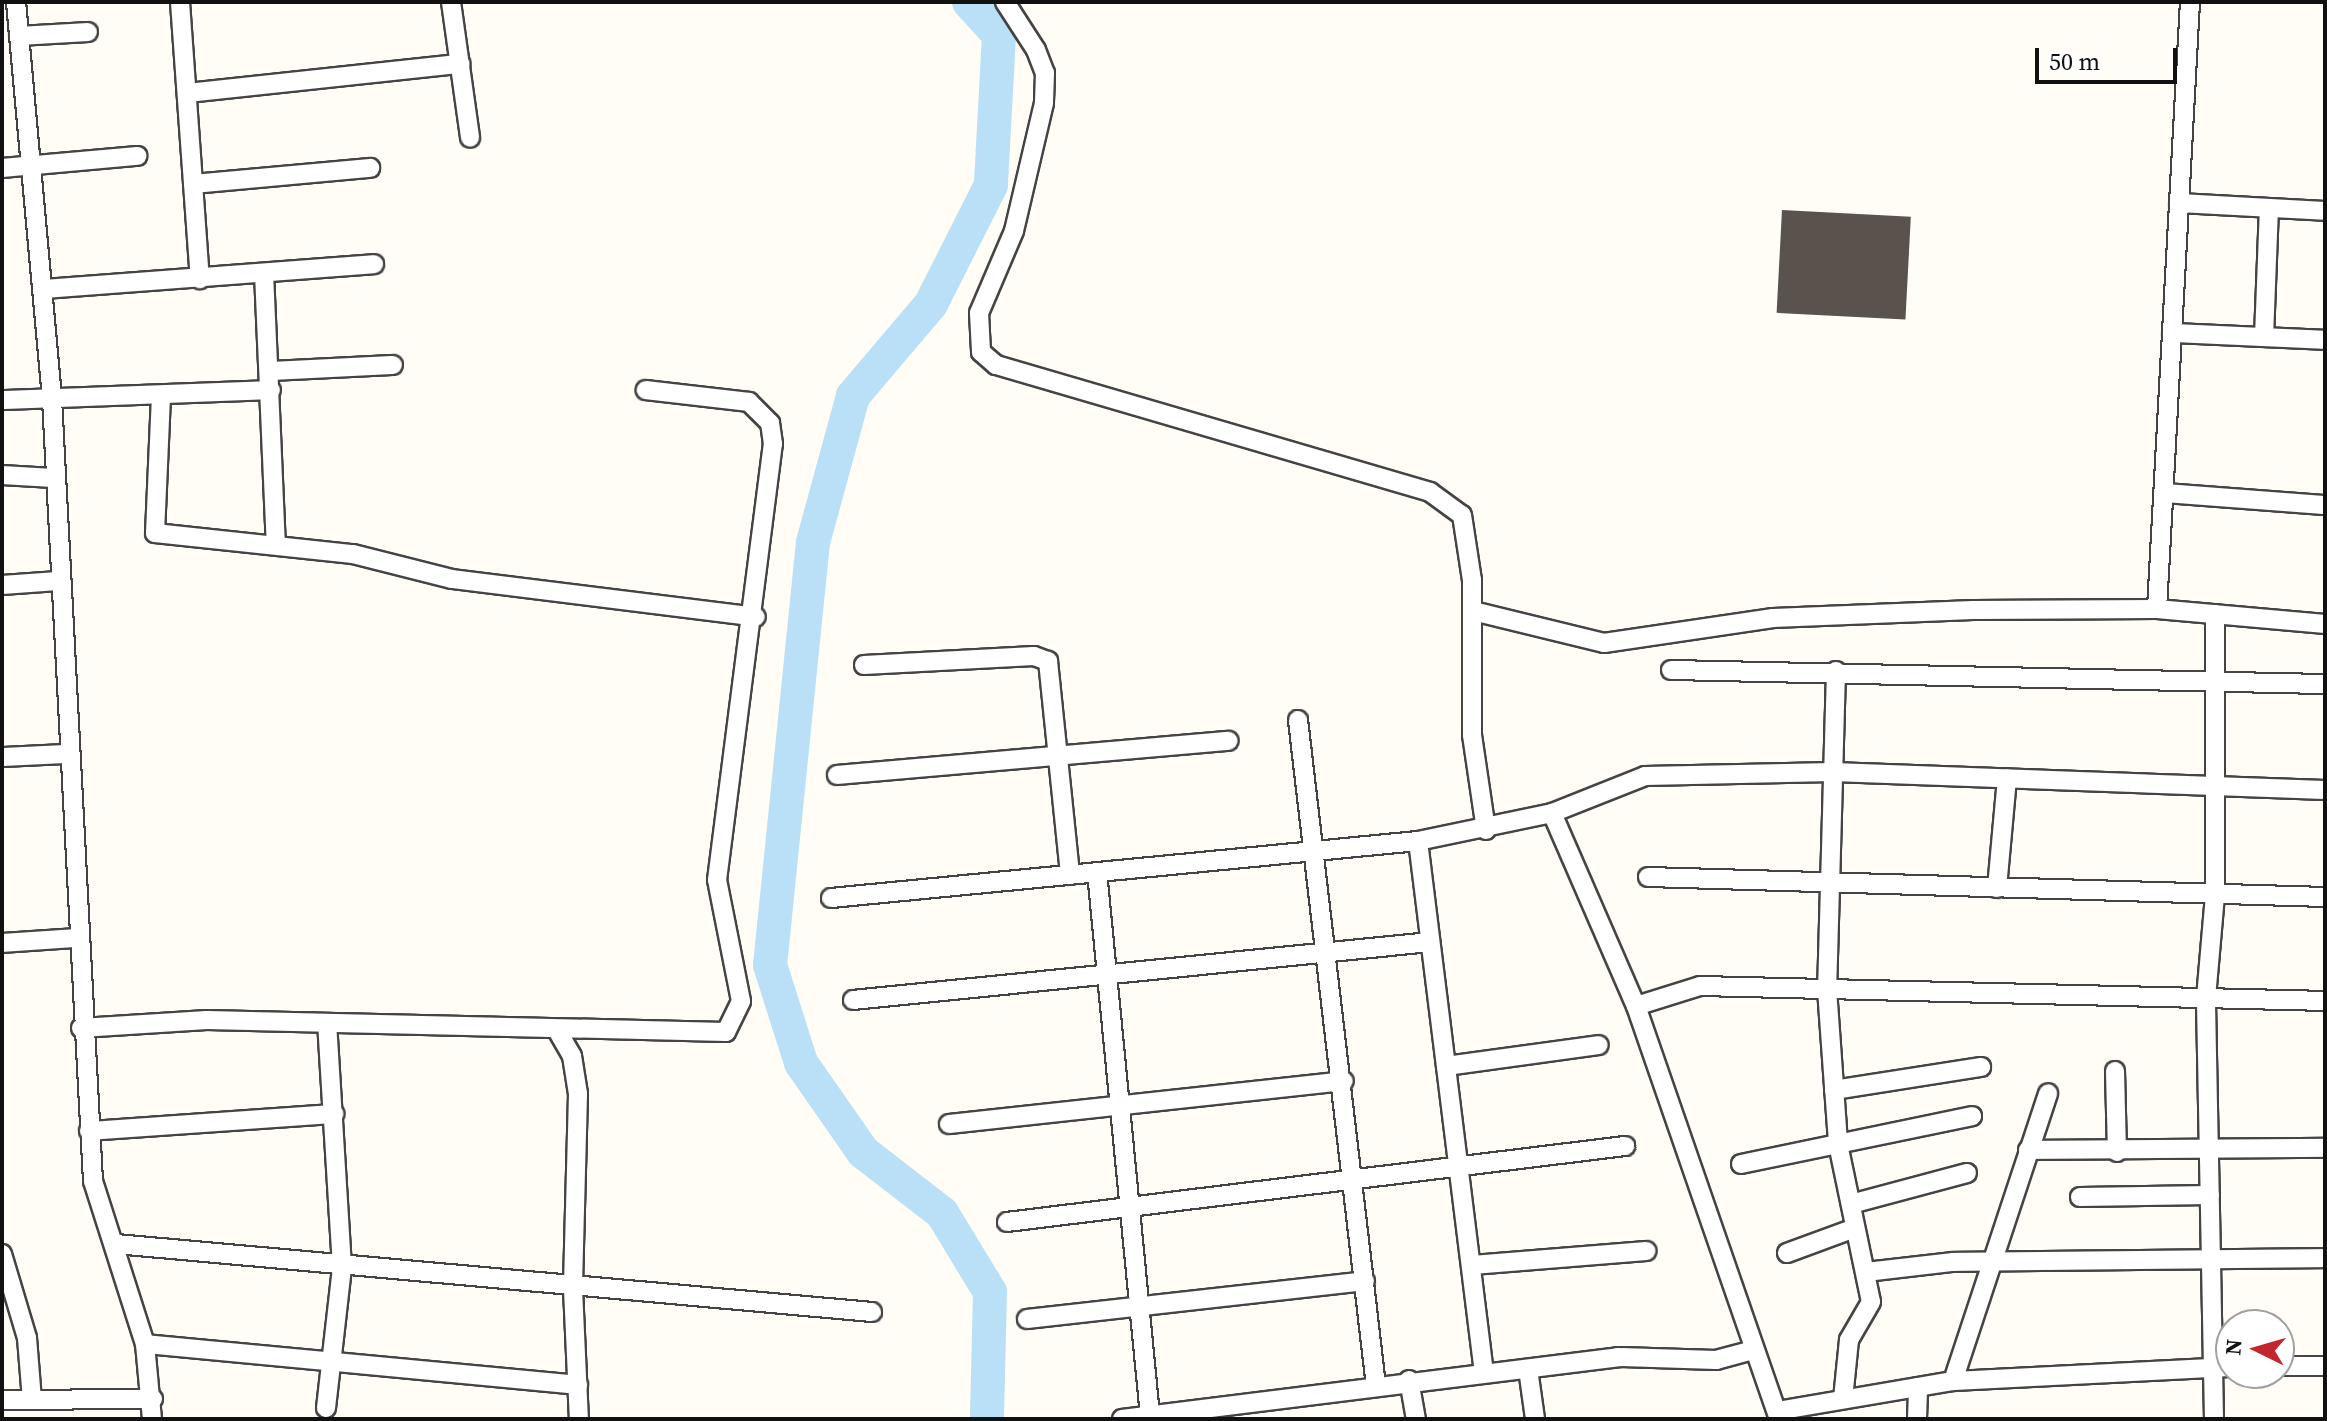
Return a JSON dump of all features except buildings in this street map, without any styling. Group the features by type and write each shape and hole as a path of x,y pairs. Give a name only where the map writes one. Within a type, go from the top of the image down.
{"street":[{"path":"16,2 52,399 66,754 93,1181 116,1244 145,1344 153,1399 152,1419"},
{"path":"180,2 200,279"},
{"path":"451,2 470,138"},
{"path":"1005,2 1036,50 1045,73 1044,103 1014,231 979,313 981,352 996,365 1430,492 1462,515 1473,611 1472,735 1486,830"},
{"path":"2157,609 2190,2"},
{"path":"19,36 88,32"},
{"path":"187,93 460,64"},
{"path":"2,168 137,156"},
{"path":"193,184 370,168"},
{"path":"2179,203 2325,211"},
{"path":"2264,337 2269,208"},
{"path":"43,289 374,264"},
{"path":"264,273 276,544"},
{"path":"2172,333 2325,340"},
{"path":"2,400 161,396 393,365"},
{"path":"81,1028 207,1020 726,1032 738,1018 717,880 756,617 773,475 770,423 749,402 646,390"},
{"path":"161,396 155,533 276,544 452,579 756,617"},
{"path":"2,475 53,478"},
{"path":"2164,493 2325,505"},
{"path":"2,585 58,581"},
{"path":"1473,611 1604,643 1773,618 2157,609 2325,624"},
{"path":"2215,614 2215,895 2206,998 2210,1195 2217,1309"},
{"path":"864,665 1034,656 1048,661 1061,760 1070,875"},
{"path":"1671,670 1836,671 2325,684"},
{"path":"1836,671 1827,989 1838,1144 1871,1302 1849,1340 1843,1399"},
{"path":"1298,720 1331,957 1376,1386"},
{"path":"837,775 1061,760 1229,741"},
{"path":"2,757 66,754"},
{"path":"831,898 1316,854 1418,841 1486,830 1552,813 1645,776 1833,772 2325,790"},
{"path":"1997,888 2007,778"},
{"path":"1552,813 1636,1006 1778,1415 1843,1399 1953,1381 2215,1367"},
{"path":"1418,841 1484,1373"},
{"path":"1097,872 1103,973 1150,1415"},
{"path":"1648,877 2325,897"},
{"path":"2,943 76,938"},
{"path":"853,1000 1103,973 1331,957 1430,942"},
{"path":"1636,1006 1700,986 2325,1001"},
{"path":"326,1408 342,1267 327,1023"},
{"path":"557,1030 572,1056 578,1094 573,1289 579,1419"},
{"path":"1446,1066 1599,1045"},
{"path":"1834,1090 1981,1067"},
{"path":"2115,1071 2117,1152"},
{"path":"949,1124 1344,1081"},
{"path":"1953,1381 1989,1263 2048,1093"},
{"path":"89,1131 334,1114"},
{"path":"1741,1164 1972,1116"},
{"path":"1007,1222 1459,1161 1625,1146"},
{"path":"2028,1150 2117,1152 2325,1148"},
{"path":"1851,1204 1967,1173"},
{"path":"2080,1197 2210,1195"},
{"path":"1787,1253 1855,1228"},
{"path":"116,1244 573,1289 872,1312"},
{"path":"1472,1265 1646,1251"},
{"path":"2,1254 27,1338 32,1400"},
{"path":"1866,1272 1989,1263 2325,1258"},
{"path":"1027,1319 1365,1281"},
{"path":"145,1344 578,1385"},
{"path":"1122,1419 1409,1380 1661,1354 1716,1360 1754,1350"},
{"path":"2295,1366 2325,1366"},
{"path":"1528,1369 1535,1419"},
{"path":"1409,1380 1416,1419"},
{"path":"1917,1419 1918,1387"},
{"path":"2214,1419 2219,1389"},
{"path":"2,1400 153,1399"}],"waterway":[{"path":"969,2 999,35 991,185 931,304 853,396 813,542 770,965 801,1063 863,1152 942,1213 990,1292 987,1419"}]}
